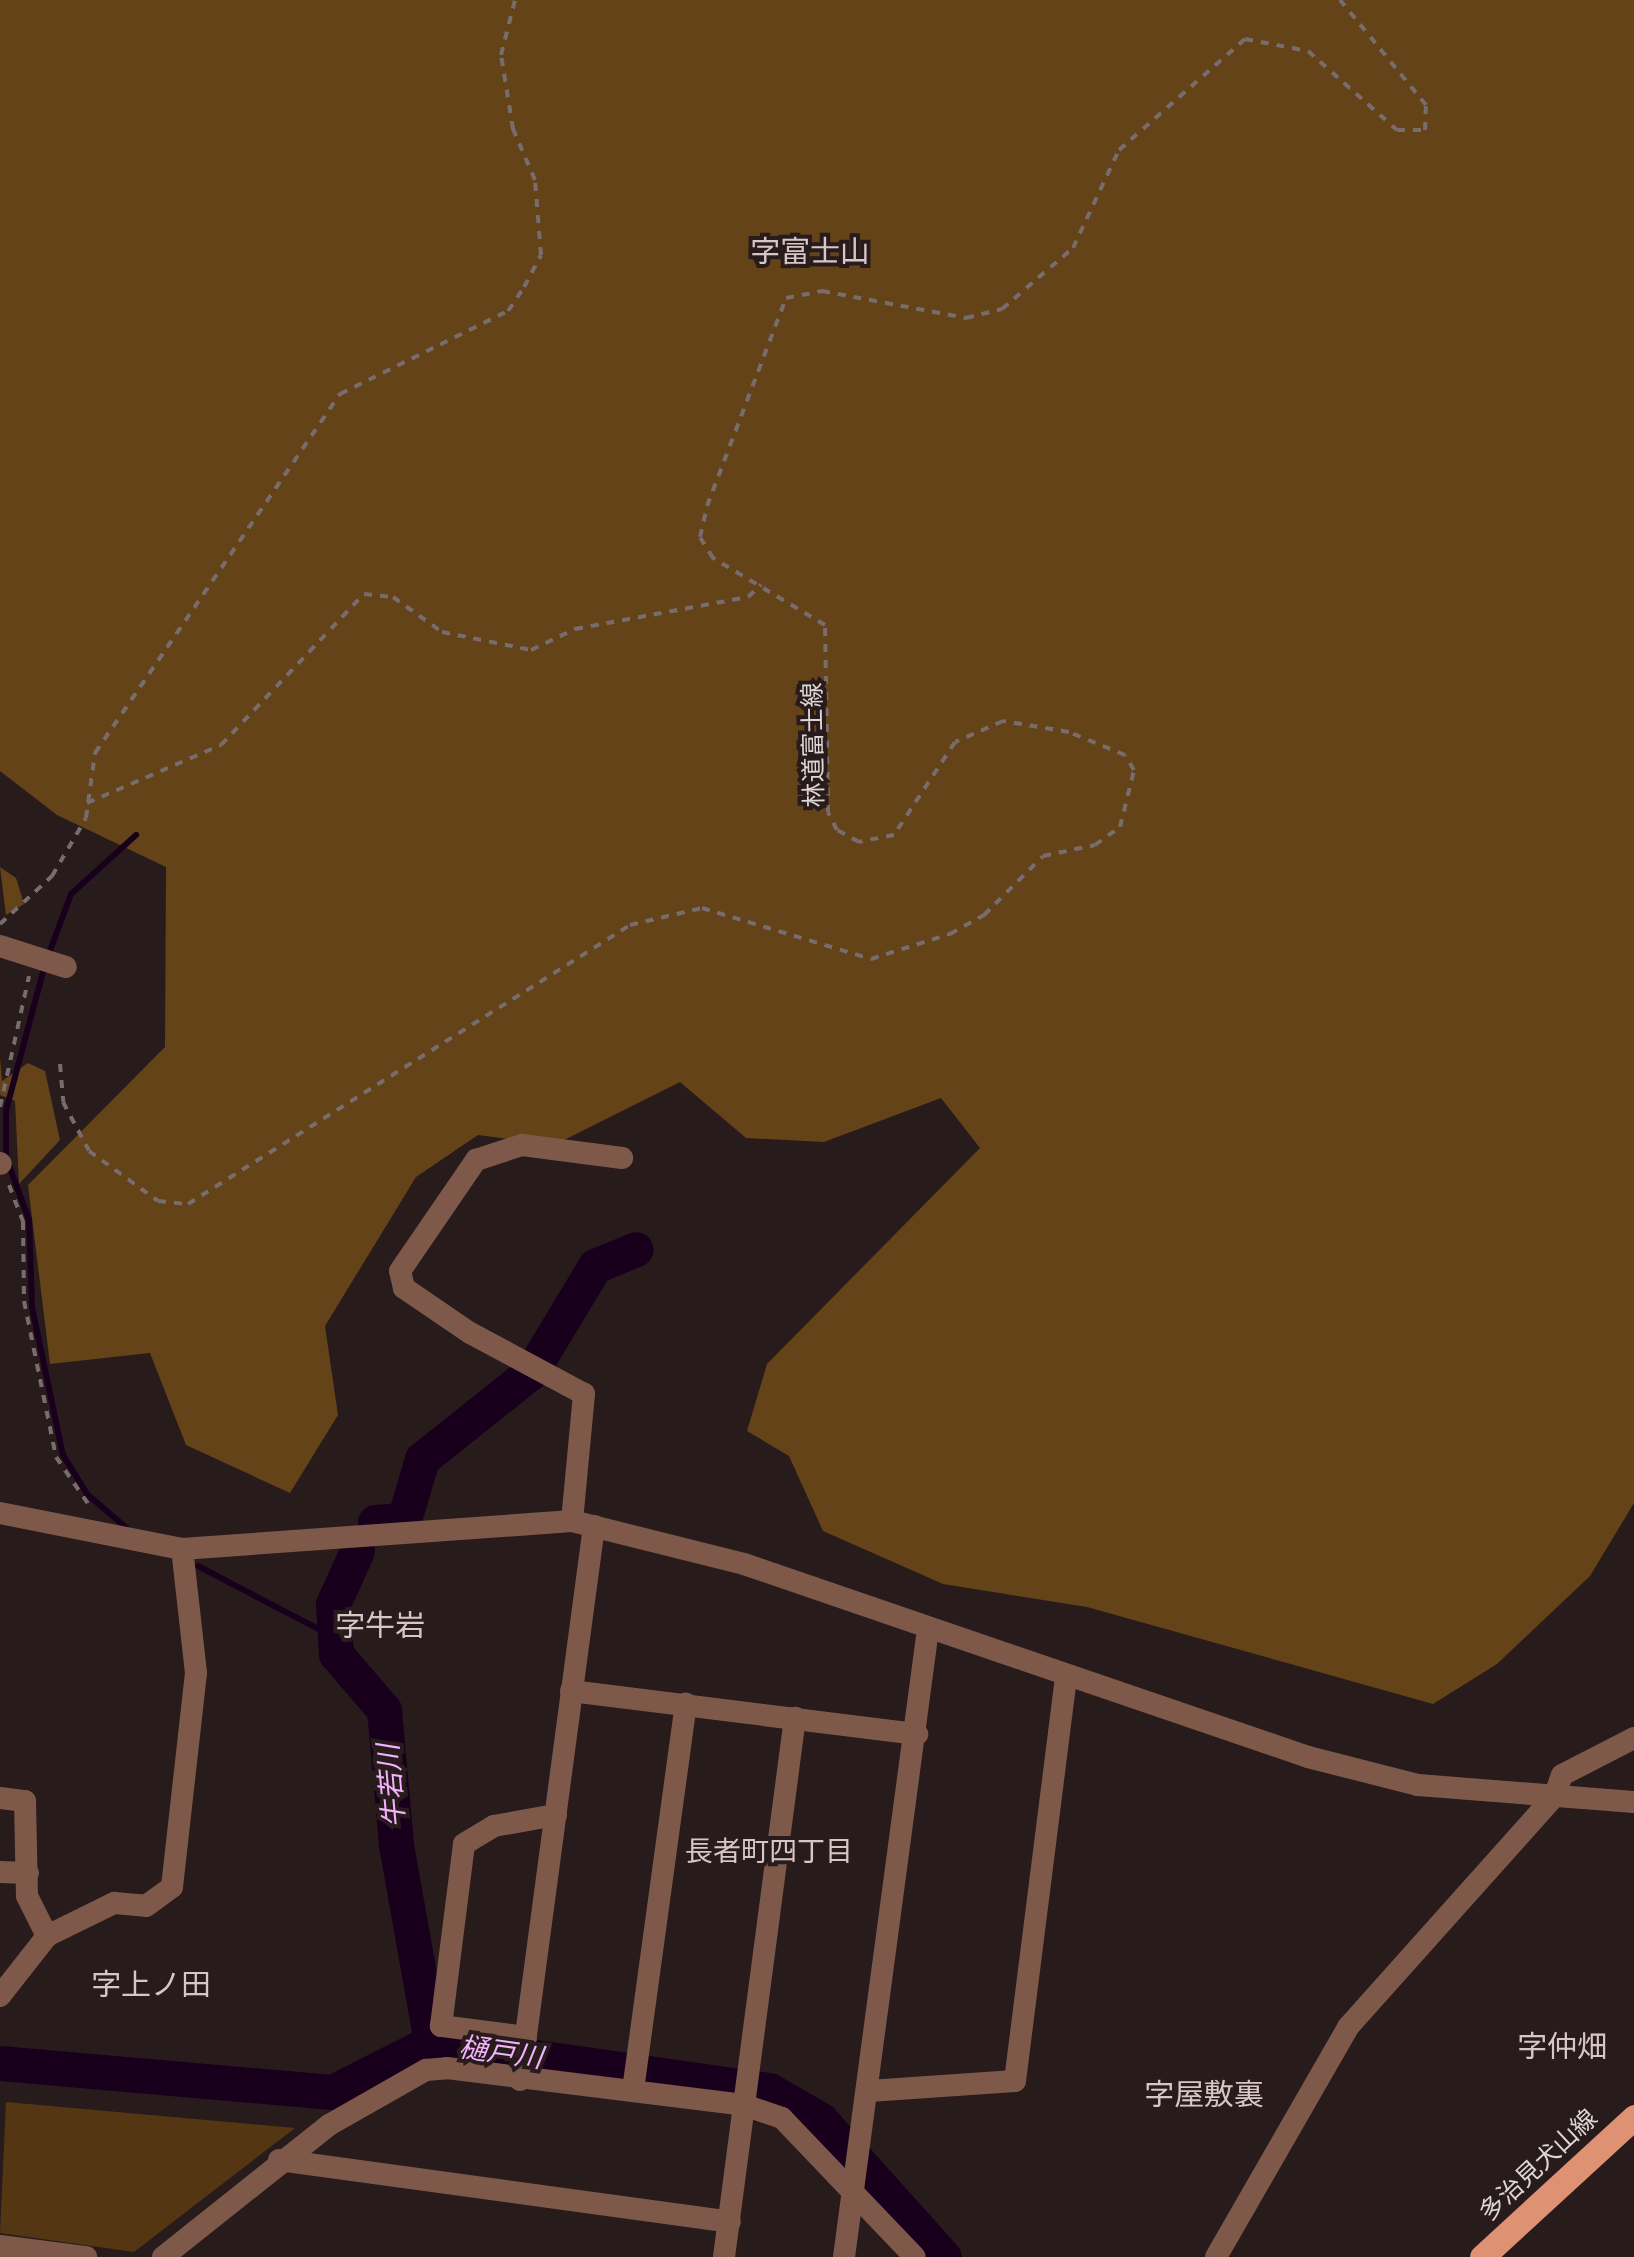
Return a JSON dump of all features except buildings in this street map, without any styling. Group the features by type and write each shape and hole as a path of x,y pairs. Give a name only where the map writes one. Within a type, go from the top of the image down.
{"main road":[{"name":"多治見犬山線","path":"1482,2257 1634,2117"}],"street":[{"path":"0,946 46,965"},
{"path":"520,2080 571,1690 583,1523 584,1394 525,1355 457,1324 404,1288 400,1271 476,1160 522,1145 622,1158"},
{"path":"0,1513 182,1549 583,1523 744,1564 1066,1680 1418,1786 1634,1802"},
{"path":"3,1987 47,1936 114,1903 146,1906 172,1887 196,1673 182,1549"},
{"path":"844,2257 928,1629"},
{"path":"869,2091 1014,2082 1066,1680"},
{"path":"571,1690 916,1734"},
{"path":"633,2090 686,1704"},
{"path":"724,2257 795,1718"},
{"path":"1216,2257 1348,2026 1554,1796 1579,1760 1634,1738"},
{"path":"0,1798 25,1801 27,1896 47,1936"},
{"path":"526,2039 441,2026 464,1844 494,1826 556,1815"},
{"path":"0,1872 28,1874"},
{"path":"163,2257 279,2160 426,2070 633,2090 744,2105 782,2118 853,2184 915,2257"},
{"path":"279,2160 730,2222"},
{"path":"0,2246 28,2253 86,2257"}],"path":[{"path":"0,924 52,876 88,803 95,753 340,394 508,311 524,287 541,255 535,180 513,128 501,55 515,0"},
{"name":"林道富士線","path":"60,1064 63,1102 88,1151 158,1202 188,1204 630,925 702,908 870,960 950,934 984,915 1043,856 1094,845 1120,826 1134,770 1125,755 1069,732 1002,721 954,742 894,835 860,842 838,830 828,812 830,644 824,625 713,558 700,536 786,298 822,292 966,318 1002,309 1073,248 1120,150 1245,40 1308,51 1397,130 1425,130 1426,106 1340,0"},
{"path":"88,803 221,745 364,594 394,597 418,620 486,647 532,650 575,629 748,597 761,586"},
{"path":"0,1107 30,978 46,965"},
{"path":"0,1163 22,1222 24,1302 56,1457 105,1522 103,1536"}],"shaded area":[{"path":"0,0 1634,0 1634,1503 1590,1576 1497,1664 1433,1704 1087,1607 943,1584 823,1531 789,1456 747,1431 767,1364 980,1148 941,1098 824,1142 746,1138 680,1082 554,1145 478,1135 416,1177 325,1326 338,1415 290,1493 186,1445 150,1353 50,1364 28,1185 165,1047 166,867 57,815 0,771"},
{"path":"0,867 16,878 24,904 6,915"},
{"path":"0,1058 2,1081 28,1063 45,1071 60,1140 19,1184 15,1101 0,1095"},
{"path":"6,2102 295,2128 134,2252 0,2233"}],"waterway":[{"path":"48,956 71,894 136,835"},
{"path":"44,968 6,1111 6,1157 29,1220 32,1307 63,1455 87,1494 130,1531"},
{"name":"牛若川","path":"375,1522 404,1520 422,1459 531,1372 595,1266 636,1249"},
{"name":"牛若川","path":"357,1551 333,1604 336,1654 384,1710 396,1845 431,2042"},
{"path":"198,1566 334,1637"},
{"name":"樋戸川","path":"0,2063 332,2092 431,2042 769,2090 821,2120 944,2257"}],"district":[{"name":"字富士山","path":"810,252"},
{"name":"字牛岩","path":"380,1626"},
{"name":"長者町四丁目","path":"769,1851"},
{"name":"字上ノ田","path":"151,1985"},
{"name":"字仲畑","path":"1562,2047"},
{"name":"字屋敷裏","path":"1204,2095"}]}
